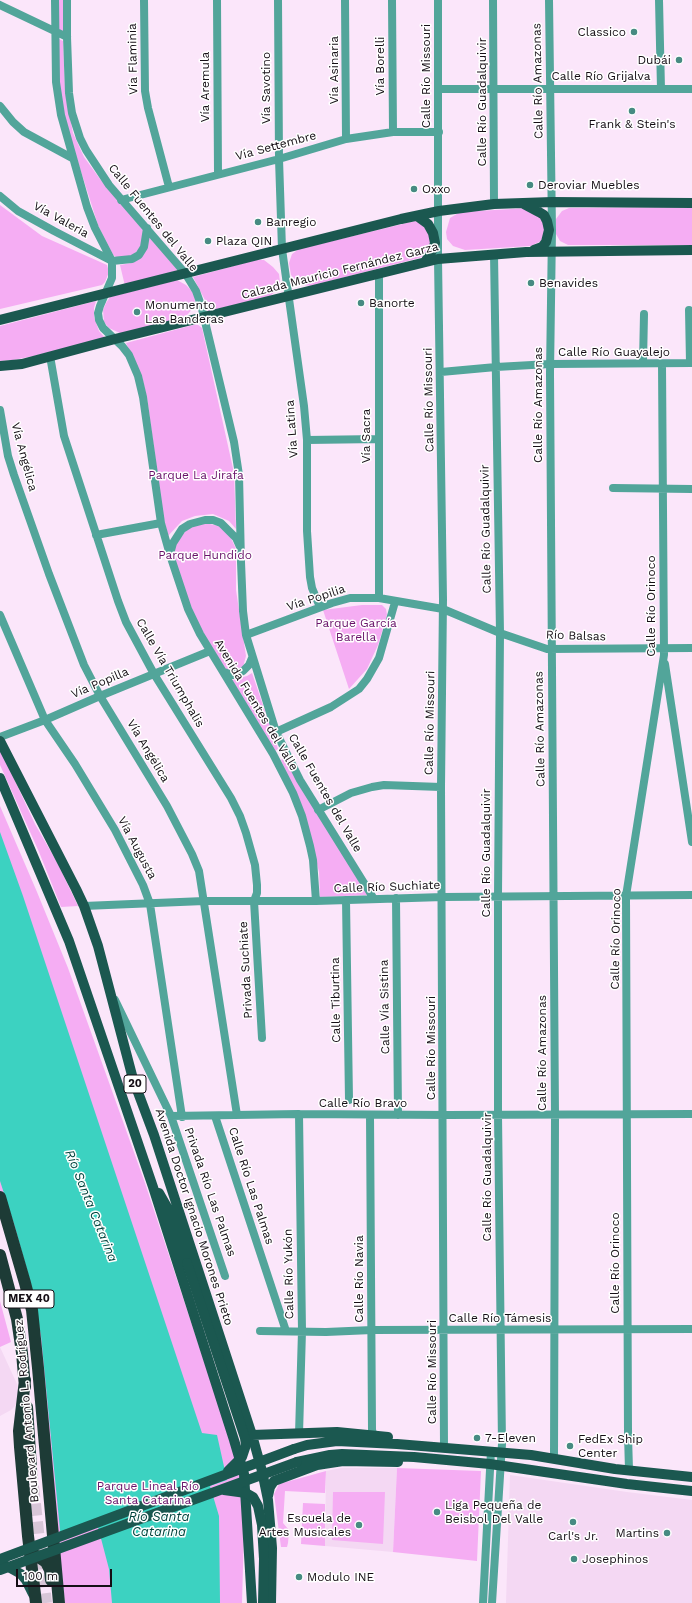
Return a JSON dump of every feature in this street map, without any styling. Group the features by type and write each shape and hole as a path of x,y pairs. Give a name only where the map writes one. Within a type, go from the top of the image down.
{"highway":[{"name":"Boulevard Antonio L. Rodríguez","path":"0,1197 26,1283 32,1310 42,1405 59,1603"},
{"name":"Boulevard Antonio L. Rodríguez","path":"0,1255 18,1324 25,1380 31,1468"},
{"path":"25,1380 19,1431 35,1601"},
{"path":"30,1554 38,1549 47,1535 38,1433 39,1412 42,1405"},
{"path":"28,1536 32,1542 36,1543 42,1542 46,1538"},
{"path":"30,1554 41,1558 48,1566 53,1603"},
{"path":"57,1573 64,1591 65,1603"}],"main road":[{"path":"0,320 439,211 494,204 552,202 692,203"},
{"path":"523,204 544,215 549,230 548,236 542,247 537,250 526,252"},
{"path":"417,216 428,224 434,233 435,243 425,262"},
{"name":"Calzada Mauricio Fernández Garza","path":"0,366 22,364 115,339 438,259 552,251 692,250"},
{"name":"Avenida Doctor Ignacio Morones Prieto","path":"0,741 84,906 98,946 133,1079 154,1136 252,1435 268,1500 272,1548 271,1603"},
{"name":"20","path":"0,778 69,941 153,1187 244,1474 252,1603"},
{"path":"153,1187 168,1206 245,1438 245,1450 241,1460 216,1478"},
{"path":"252,1435 337,1432 375,1439"},
{"path":"1,1564 216,1478 294,1449 306,1445 337,1441 397,1438 414,1445 554,1458 615,1469 692,1477"},
{"path":"1,1564 220,1490 297,1462 342,1454 414,1457 495,1465 692,1491"},
{"path":"268,1500 270,1487 274,1481 317,1465 343,1461 396,1462 414,1457"},
{"path":"587,1478 594,1471 607,1471 615,1469"},
{"path":"642,1471 649,1479 653,1487"},
{"path":"220,1490 246,1493 253,1496 258,1506 263,1541 263,1603"},
{"path":"1,1564 30,1554"},
{"path":"1,1564 21,1574 26,1580 35,1601"},
{"path":"249,1603 251,1580"}],"street":[{"path":"55,0 56,82 64,128 82,193 95,228 112,261 132,259 139,254 144,247 146,228"},
{"name":"Calle Fuentes del Valle","path":"67,0 69,93 75,124 86,150 105,180 121,200 185,273 196,291 204,318 234,442 239,475 243,611 246,636 276,732 318,810 374,899"},
{"name":"Vía Flaminia","path":"144,0 145,91 148,108 169,187"},
{"name":"Vía Aremula","path":"217,0 218,174"},
{"name":"Vía Savotino","path":"278,0 279,159 282,249"},
{"name":"Vía Asinaria","path":"345,0 346,139"},
{"name":"Vía Borelli","path":"392,0 393,132"},
{"name":"Calle Río Missouri","path":"438,0 438,259 441,372 443,609 441,787 442,1115 444,1180 444,1447"},
{"name":"Calle Río Guadalquivir","path":"493,0 494,204"},
{"name":"Calle Río Amazonas","path":"549,0 549,88 552,202 550,364 555,1115 554,1458"},
{"path":"659,0 662,89"},
{"path":"0,5 67,38"},
{"name":"Calle Río Grijalva","path":"439,90 494,88 692,89"},
{"path":"0,106 13,122 24,132 72,158"},
{"name":"Vía Settembre","path":"121,200 279,159 346,139 393,132 439,132"},
{"name":"Vía Valeria","path":"0,196 18,210 54,232 112,261"},
{"name":"Vía Latina","path":"282,249 304,406 307,440 307,531 310,577 312,588 320,607"},
{"name":"Calle Río Guadalquivir","path":"494,254 500,633 498,896 500,1330 495,1465"},
{"name":"Avenida Fuentes del Valle","path":"112,261 112,278 100,306 98,313 99,320 103,328 129,355 134,365 143,396 161,523 170,555 188,609 200,634 273,754 292,793 306,831 313,860 316,901"},
{"name":"Vía Sacra","path":"378,598 380,273"},
{"path":"689,310 691,363"},
{"path":"643,363 644,314"},
{"name":"Calle Vía Triumphalis","path":"50,356 64,436 121,608 154,674 231,798 240,816 255,865 257,889 254,901"},
{"name":"Calle Río Guayalejo","path":"441,372 550,364 691,363"},
{"name":"Calle Río Orinoco","path":"629,1470 626,896 664,652 662,364"},
{"name":"Vía Angélica","path":"0,410 8,456 25,508 84,665 100,696 167,806 182,833 199,870 237,1115"},
{"path":"307,440 379,439"},
{"path":"613,488 663,490 692,489"},
{"path":"170,555 173,543 182,529 190,524 205,520 212,520 221,523 236,538 241,549"},
{"path":"96,535 161,523"},
{"name":"Vía Popilia","path":"246,636 320,607 350,598 378,598 443,609"},
{"path":"276,732 331,707 359,688 367,679 379,658 395,602"},
{"name":"Río Balsas","path":"443,609 500,633 547,649 664,652 692,648"},
{"name":"Vía Augusta","path":"0,615 45,720 75,764 115,830 143,885 150,904 182,1116"},
{"name":"Vía Popilla","path":"0,737 45,720 210,651"},
{"path":"664,652 692,842"},
{"path":"224,672 233,675 243,671 249,665 252,658"},
{"path":"273,754 280,752 283,747"},
{"path":"318,810 351,794 372,787 384,785 441,787"},
{"name":"Calle Río Suchiate","path":"84,906 204,901 316,901 498,896 692,895"},
{"name":"Calle Vía Sistina","path":"396,898 398,1115"},
{"name":"Calle Tiburtina","path":"346,900 349,1100"},
{"name":"Privada Suchiate","path":"254,901 262,1038"},
{"path":"111,992 171,1116"},
{"name":"Calle Río Bravo","path":"171,1116 299,1114 692,1114"},
{"name":"Calle Río Yukón","path":"299,1114 302,1331 299,1434"},
{"name":"Calle Río Navia","path":"370,1115 372,1430 375,1439"},
{"name":"Privada Río Las Palmas","path":"171,1116 225,1276"},
{"name":"Calle Río Las Palmas","path":"215,1116 286,1331"},
{"name":"Calle Río Támesis","path":"260,1331 692,1330"},
{"path":"483,1603 495,1465"},
{"path":"492,1603 495,1465"}],"shaded area":[{"path":"0,1347 17,1384 19,1392 18,1400 15,1406 0,1416"},
{"name":"Escuela de Artes Musicales","path":"341,1468 397,1468 393,1552 325,1546 326,1471"},
{"path":"510,1475 692,1500 692,1603 506,1603"}],"green space":[{"path":"58,0 64,0 64,34 58,32"},
{"path":"57,38 63,41 65,90 73,133 84,157 100,179 143,229 142,244 134,255 118,258 113,255 98,225 64,118 60,94"},
{"path":"0,205 42,236 107,265 109,272 105,282 102,285 0,309"},
{"path":"692,207 692,245 568,245 560,241 556,234 556,219 562,211 569,208"},
{"path":"529,208 535,210 545,225 544,234 541,241 531,246 465,250 453,246 447,239 446,232 450,218 460,212"},
{"path":"415,221 425,223 433,239 427,254 419,258 311,286 303,285 296,281 291,275 289,263 292,254 299,249"},
{"path":"150,237 178,270 125,286 120,265 131,263"},
{"path":"256,260 264,260 279,274 280,282 277,290 269,297 208,311 206,302 193,277"},
{"path":"177,280 186,285 193,292 195,299 194,307 182,318 122,334 109,328 104,322 103,310 110,297"},
{"path":"96,301 94,317 99,331 105,338 34,356 0,361 0,326"},
{"name":"Parque La Jirafa","path":"197,324 202,328 234,473 236,529 229,521 213,514 195,516 182,521 168,536 163,515 147,398 142,377 126,343"},
{"name":"Parque Hundido","path":"205,523 219,526 230,536 236,549 236,590 246,656 243,667 232,673 224,668 201,633 180,579 174,556 175,544 188,528"},
{"name":"Parque García Barella","path":"362,605 382,605 386,609 387,615 378,645 367,669 349,689 323,610"},
{"path":"252,673 278,749 275,751 232,680"},
{"path":"0,749 35,824 58,864 78,906 61,907 39,852 0,765"},
{"path":"284,758 368,895 320,897 319,872 306,820 281,760"},
{"name":"Río Santa Catarina","path":"0,806 68,968 145,1183 241,1473 244,1531 242,1603 65,1603 34,1317 0,1202"},
{"path":"0,1301 11,1342 0,1347"},
{"name":"Liga Pequeña de Beisbol Del Valle","path":"397,1468 481,1471 477,1561 393,1552"},
{"path":"326,1471 325,1493 285,1491 283,1523 289,1530 287,1547 281,1547 274,1494 279,1484"},
{"path":"333,1492 385,1492 383,1544 332,1540"},
{"path":"303,1503 325,1504 325,1546 301,1544"}],"water":[{"name":"Río Santa Catarina","path":"0,832 23,896 202,1433 217,1435 227,1480 210,1486 219,1516 220,1603 112,1603 109,1569 98,1527 61,1540 41,1336 31,1284 0,1181"}],"tunnel":[{"path":"31,1468 46,1603"}],"place":[{"name":"Classico","path":"634,32"},
{"name":"Dubái","path":"679,60"},
{"name":"Frank & Stein's","path":"632,111"},
{"name":"Deroviar Muebles","path":"530,185"},
{"name":"Oxxo","path":"414,189"},
{"name":"Banregio","path":"258,222"},
{"name":"Plaza QIN","path":"208,241"},
{"name":"Benavides","path":"531,283"},
{"name":"Banorte","path":"361,303"},
{"name":"Monumento Las Banderas","path":"137,312"},
{"name":"7-Eleven","path":"477,1438"},
{"name":"FedEx Ship Center","path":"570,1446"},
{"name":"Liga Pequeña de Beisbol Del Valle","path":"437,1512"},
{"name":"Carl's Jr.","path":"573,1522"},
{"name":"Escuela de Artes Musicales","path":"359,1525"},
{"name":"Martins","path":"667,1533"},
{"name":"Josephinos","path":"574,1559"},
{"name":"Modulo INE","path":"299,1577"}],"park label":[{"name":"Parque Lineal Río Santa Catarina","path":"148,1493"}]}
